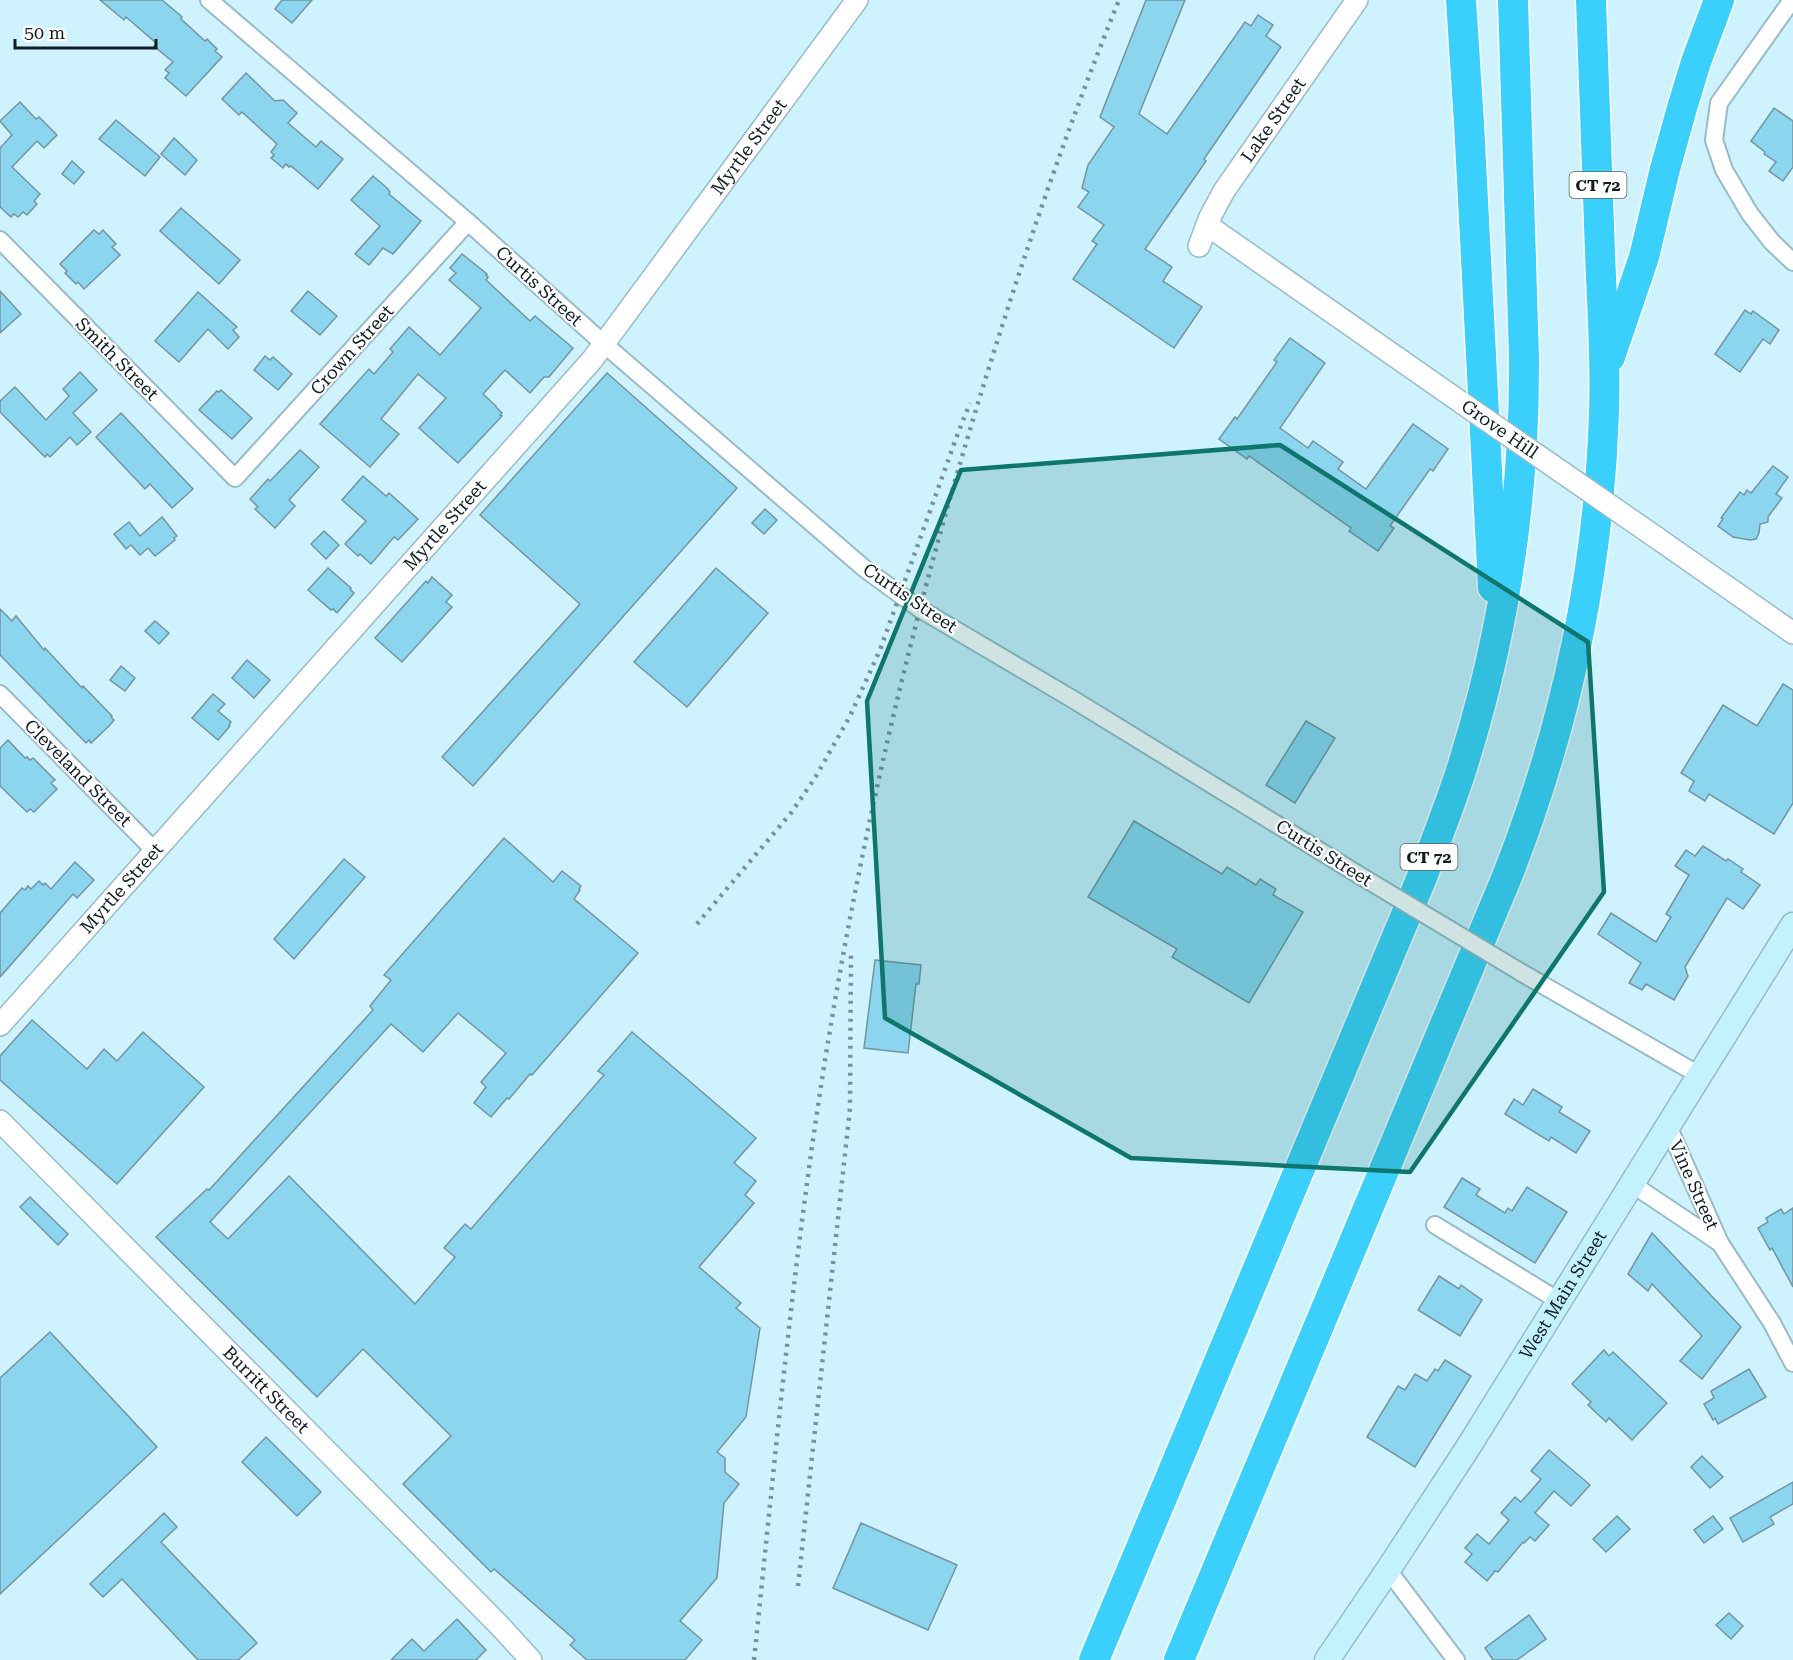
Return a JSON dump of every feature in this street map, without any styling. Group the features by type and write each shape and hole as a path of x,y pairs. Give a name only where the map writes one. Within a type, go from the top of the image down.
{"highway":[{"name":"CT 72","path":"1094,1660 1422,877 1464,760 1493,655 1513,545 1524,401 1513,0"},
{"name":"CT 72","path":"1179,1660 1500,895 1533,808 1562,711 1573,666 1585,597 1601,472 1605,371 1591,0"},
{"path":"1605,371 1641,268 1682,108 1719,0"},
{"path":"1460,1 1470,135 1491,530 1493,655"}],"main road":[{"name":"West Main Street","path":"1327,1660 1456,1466 1793,925"}],"street":[{"name":"Curtis Street","path":"209,0 468,222 604,344 865,570 899,595 1522,973 1699,1075"},
{"name":"Myrtle Street","path":"0,1025 570,385 604,344 856,0"},
{"name":"Lake Street","path":"1199,246 1224,191 1357,0"},
{"path":"1792,0 1719,103 1714,140 1724,170 1750,214 1772,242 1793,262"},
{"name":"Crown Street","path":"235,478 468,222"},
{"name":"Grove Hill","path":"1207,225 1793,633"},
{"name":"Smith Street","path":"0,240 235,478"},
{"name":"Cleveland Street","path":"0,694 155,851"},
{"name":"Burritt Street","path":"0,1121 531,1660"},
{"name":"Vine Street","path":"1668,1126 1720,1243 1772,1323 1793,1363"},
{"name":"Vine Street","path":"1632,1184 1720,1243"},
{"path":"1435,1225 1559,1301"},
{"path":"1388,1570 1456,1660"}],"highlighted area":[{"path":"1280,445 1588,642 1604,892 1410,1172 1131,1158 885,1018 867,701 961,470"}],"building":[{"path":"100,0 162,0 205,41 207,39 222,57 186,96 165,78 169,73 165,70 173,62 154,46 156,43 126,17 124,20"},
{"path":"282,0 312,0 292,23 275,9"},
{"path":"1146,0 1185,0 1139,114 1167,134 1245,22 1251,26 1258,15 1273,25 1266,36 1281,47 1145,249 1172,267 1163,281 1202,307 1174,348 1073,279 1097,244 1092,241 1104,225 1078,207 1089,192 1082,188 1088,165 1114,127 1100,117"},
{"path":"246,73 275,101 283,100 297,113 288,123 316,147 321,141 343,159 318,189 291,166 286,164 283,168 271,158 274,155 271,152 277,144 242,112 239,115 222,99"},
{"path":"20,102 36,119 39,117 57,135 44,148 37,141 12,167 40,194 34,201 37,204 27,215 23,212 18,217 14,214 11,217 0,207 0,148 12,135 0,121"},
{"path":"1774,108 1793,121 1793,167 1783,181 1769,171 1776,162 1751,141"},
{"path":"116,120 160,157 145,176 99,139"},
{"path":"174,138 197,160 185,175 161,154"},
{"path":"72,161 84,172 74,184 62,174"},
{"path":"373,176 387,188 389,194 421,221 393,254 383,248 369,265 355,254 380,226 351,200"},
{"path":"181,208 240,260 219,284 160,231"},
{"path":"94,230 99,234 103,230 116,244 112,247 120,255 84,289 65,273 67,271 60,264"},
{"path":"462,254 487,274 486,280 530,321 535,316 573,348 549,377 544,377 530,393 505,370 483,394 496,406 502,416 458,463 419,428 446,398 418,374 381,419 399,434 370,467 320,424 369,369 374,374 393,352 390,349 409,327 440,355 481,308 449,280 456,273 450,268"},
{"path":"0,291 21,314 0,333"},
{"path":"308,291 337,316 320,335 291,311"},
{"path":"198,292 237,327 233,330 239,337 228,349 208,329 179,362 155,341"},
{"path":"1745,310 1751,314 1753,311 1779,330 1770,344 1763,339 1740,372 1715,354"},
{"path":"1290,338 1325,363 1280,428 1308,448 1313,441 1343,462 1338,469 1366,489 1413,424 1448,449 1433,471 1430,469 1390,526 1394,528 1378,551 1349,531 1351,528 1249,456 1247,459 1219,439 1235,417 1237,419 1277,362 1274,360"},
{"path":"265,356 270,360 273,357 292,374 278,390 254,370"},
{"path":"80,372 97,390 73,413 91,432 77,445 70,437 50,457 47,454 45,457 0,412 0,401 15,387 46,420 69,396 63,389"},
{"path":"607,373 737,488 473,786 442,757 580,604 480,515"},
{"path":"221,390 252,418 232,439 199,410 217,391"},
{"path":"121,413 193,489 172,508 150,484 145,489 96,437"},
{"path":"300,450 319,467 289,500 295,506 275,528 255,509 258,507 250,499"},
{"path":"1773,466 1788,477 1776,494 1782,498 1768,517 1768,522 1760,524 1756,539 1733,537 1718,526 1723,519 1721,518 1740,492 1744,495 1747,490 1751,493"},
{"path":"363,476 386,496 389,493 418,519 398,540 394,537 371,564 345,544 366,521 342,500"},
{"path":"765,509 777,520 764,534 752,523"},
{"path":"162,517 177,536 155,556 148,548 140,555 131,545 126,549 114,534 129,522 140,536"},
{"path":"324,531 339,545 326,559 311,544"},
{"path":"328,568 354,593 337,613 308,590"},
{"path":"716,568 768,613 687,707 634,662"},
{"path":"432,577 452,595 446,602 452,607 402,662 375,638"},
{"path":"0,609 12,621 16,616 44,650 45,648 112,716 114,720 91,743 89,740 86,743 0,655"},
{"path":"155,621 169,633 159,644 145,631"},
{"path":"247,660 270,680 254,698 232,678"},
{"path":"121,666 135,678 125,691 110,680"},
{"path":"1783,684 1793,690 1793,803 1774,834 1709,794 1705,801 1689,791 1694,781 1681,773 1723,705 1757,726"},
{"path":"213,694 225,704 218,711 231,722 218,740 192,718"},
{"path":"1306,721 1335,738 1295,803 1266,785"},
{"path":"8,740 25,758 30,760 33,758 55,780 51,783 57,789 34,812 30,809 27,812 0,786 0,748"},
{"path":"1134,821 1222,874 1227,867 1256,885 1260,879 1276,889 1273,895 1303,912 1249,1003 1172,957 1177,949 1088,897"},
{"path":"504,838 553,882 562,871 581,886 574,899 638,953 532,1075 530,1074 491,1117 474,1103 486,1087 481,1082 506,1053 458,1013 423,1052 391,1024 210,1222 228,1239 289,1176 415,1304 455,1257 444,1248 465,1224 471,1229 604,1075 598,1071 632,1032 756,1138 734,1163 756,1181 745,1195 754,1203 699,1267 741,1303 736,1308 760,1328 746,1417 717,1452 725,1458 725,1472 739,1484 724,1503 717,1578 680,1621 702,1640 685,1660 587,1660 570,1645 575,1640 494,1569 491,1572 403,1484 451,1436 363,1349 317,1397 156,1237 207,1189 209,1190 373,1010 370,1006 391,980 384,975"},
{"path":"1703,846 1743,869 1741,872 1760,885 1743,909 1727,898 1685,967 1688,976 1674,1000 1646,984 1642,990 1629,983 1641,963 1598,934 1611,913 1656,942 1671,917 1666,914 1689,875 1675,866 1686,850 1695,856"},
{"path":"344,859 365,877 294,959 274,939"},
{"path":"75,862 94,880 77,898 73,894 0,977 0,913 22,888 25,890 28,886 31,889 39,881 51,889"},
{"path":"875,960 921,965 919,984 916,984 908,1053 864,1048"},
{"path":"32,1020 87,1069 104,1049 117,1061 143,1032 204,1087 117,1184 0,1080 0,1056"},
{"path":"1533,1089 1562,1107 1559,1112 1590,1131 1576,1153 1551,1137 1549,1141 1505,1114 1514,1099 1523,1105"},
{"path":"1462,1178 1480,1189 1476,1195 1505,1213 1508,1208 1512,1211 1527,1187 1567,1212 1535,1263 1444,1207"},
{"path":"30,1197 68,1234 58,1245 20,1207"},
{"path":"1793,1208 1793,1287 1772,1248 1770,1250 1758,1228 1768,1222 1766,1218 1781,1209 1784,1214"},
{"path":"1652,1233 1741,1327 1702,1379 1680,1361 1702,1336 1652,1284 1648,1291 1628,1274"},
{"path":"1439,1276 1459,1289 1461,1285 1482,1300 1460,1336 1418,1310"},
{"path":"50,1332 157,1447 0,1594 0,1378"},
{"path":"1604,1350 1609,1356 1613,1352 1667,1403 1632,1440 1609,1418 1606,1422 1588,1405 1591,1402 1572,1384"},
{"path":"1445,1360 1471,1376 1415,1467 1367,1437 1398,1386 1405,1390 1415,1374 1427,1381 1435,1369 1438,1371"},
{"path":"1749,1369 1766,1397 1718,1424 1715,1418 1713,1420 1704,1404 1714,1398 1711,1391"},
{"path":"266,1437 321,1492 297,1516 242,1462"},
{"path":"1549,1450 1590,1485 1571,1506 1554,1491 1535,1513 1549,1525 1535,1541 1530,1537 1523,1542 1498,1572 1495,1571 1487,1581 1465,1562 1472,1554 1465,1548 1477,1534 1489,1544 1509,1520 1501,1513 1515,1497 1521,1502 1541,1479 1531,1471"},
{"path":"1702,1456 1723,1477 1710,1488 1691,1467"},
{"path":"1793,1482 1793,1504 1770,1517 1774,1524 1743,1542 1730,1518"},
{"path":"164,1513 177,1527 161,1542 257,1643 238,1660 198,1660 122,1579 103,1597 90,1584"},
{"path":"1617,1516 1630,1529 1606,1552 1593,1539"},
{"path":"1713,1516 1723,1529 1704,1543 1694,1530"},
{"path":"861,1523 957,1565 928,1630 833,1588"},
{"path":"1729,1613 1743,1626 1731,1639 1716,1625"},
{"path":"1529,1615 1546,1639 1517,1660 1493,1660 1485,1648"},
{"path":"457,1619 486,1650 476,1660 391,1660 412,1639 424,1651"}],"railway":[{"path":"754,1660 806,1187 845,942 881,768 923,595 998,339 1055,168 1119,0"},
{"path":"697,924 791,813 815,778 850,716 880,650 970,403"},
{"path":"798,1586 850,1108 851,950"}]}
